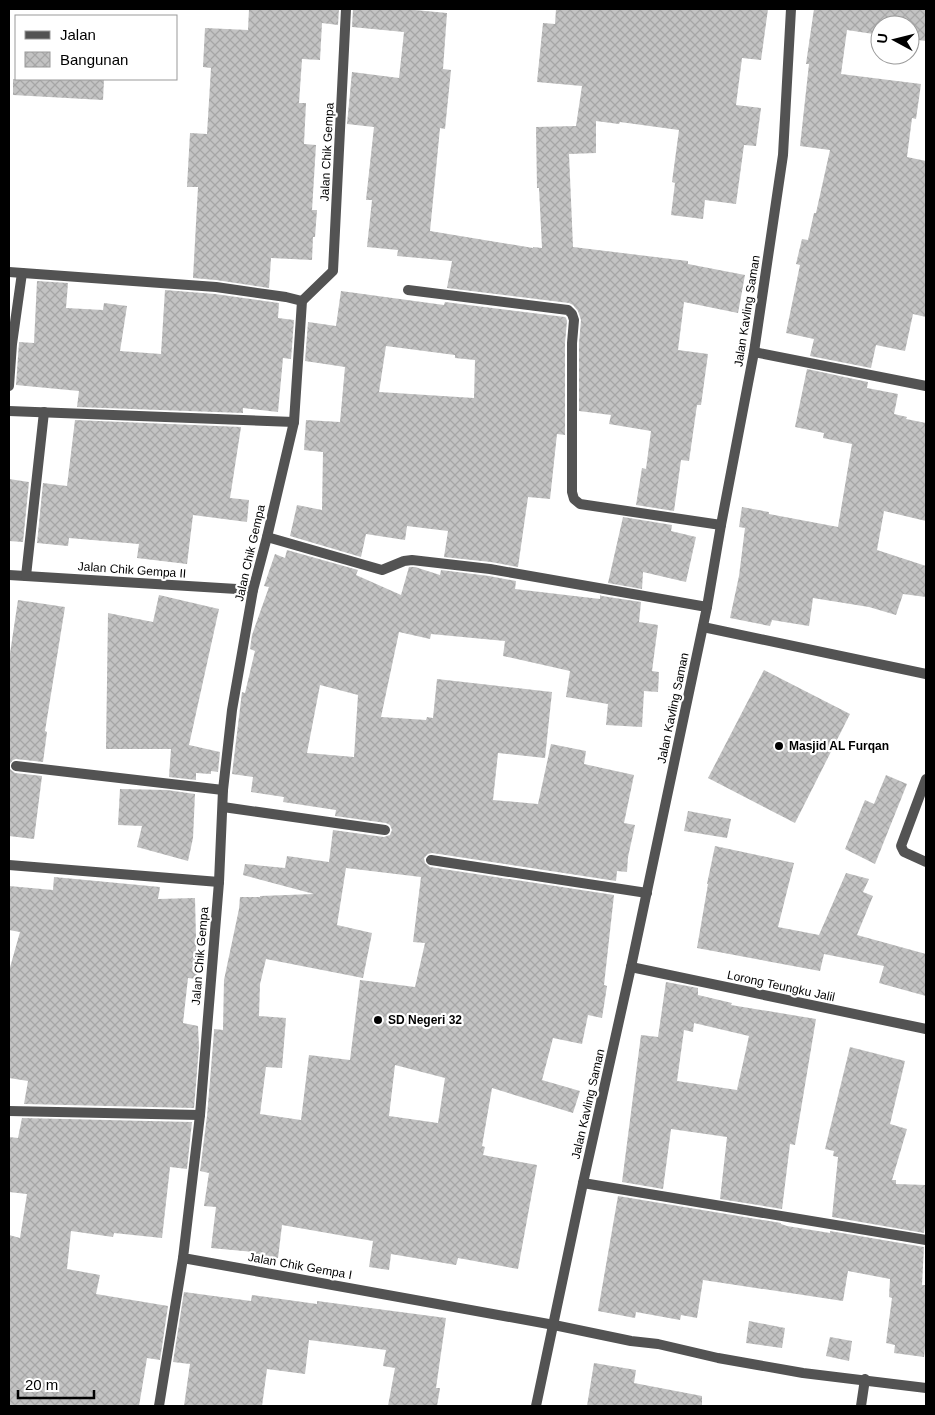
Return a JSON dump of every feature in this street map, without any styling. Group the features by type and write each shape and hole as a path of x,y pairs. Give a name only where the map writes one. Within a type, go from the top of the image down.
{"street":[{"name":"Jalan Chik Gempa","path":"200,1115 219,882 223,790 232,710 253,590 294,422 302,301 333,271 346,9"},
{"name":"Jalan Kavling Saman","path":"536,1406 703,627 754,352 783,155 791,9"},
{"path":"9,272 216,287 286,296 302,301"},
{"path":"9,386 12,344 22,273"},
{"path":"408,290 568,310 574,320 572,344 572,492 574,499 580,504 721,525"},
{"path":"754,352 926,386"},
{"path":"9,411 294,422"},
{"path":"26,576 44,412"},
{"path":"267,537 382,570 404,561 412,560 490,569 707,607"},
{"name":"Jalan Chik Gempa II","path":"9,575 253,590"},
{"path":"703,627 926,674"},
{"path":"16,766 223,790"},
{"path":"926,779 901,846 904,852 926,862"},
{"path":"222,807 385,830"},
{"path":"431,860 647,893"},
{"path":"9,865 219,882"},
{"name":"Lorong Teungku Jalil","path":"631,967 926,1029"},
{"path":"9,1111 200,1115 183,1258 159,1406"},
{"path":"583,1183 926,1240"},
{"name":"Jalan Chik Gempa I","path":"183,1258 554,1325 631,1341 658,1344 718,1358 803,1372 926,1388"},
{"path":"861,1406 865,1379"}],"building":[{"path":"249,9 339,9 338,25 322,23 320,60 302,59 299,103 306,103 304,144 316,145 312,210 317,210 312,260 271,258 269,288 193,278 198,187 187,187 190,133 207,134 211,68 203,67 205,28 248,30"},
{"path":"353,9 404,9 447,13 443,69 451,70 445,129 440,128 430,231 542,248 539,188 537,188 536,127 576,126 582,86 537,82 543,23 555,24 556,9 768,9 761,60 742,58 736,105 761,108 756,146 744,145 736,204 705,200 703,219 671,215 675,183 672,182 679,130 620,122 619,124 596,121 596,153 569,154 573,247 688,261 688,264 745,275 738,313 684,302 678,350 708,354 701,405 697,405 689,461 681,460 674,511 636,505 642,468 646,469 651,431 609,424 611,415 579,411 581,320 578,311 573,305 447,288 452,261 397,256 398,250 367,247 372,200 366,200 374,127 347,124 352,72 399,78 404,32 352,27"},
{"path":"814,9 926,9 926,41 920,40 920,15 870,15 870,33 847,30 841,74 921,84 916,119 912,118 907,157 926,161 926,317 913,314 905,351 876,345 871,368 810,356 814,339 786,333 800,265 796,264 802,239 808,240 830,150 800,146 809,64 806,64"},
{"path":"13,79 104,80 103,100 13,95"},
{"path":"37,281 68,283 66,308 103,310 104,303 127,306 120,351 161,354 165,290 215,294 279,303 278,318 294,320 291,359 283,358 278,412 243,408 243,413 77,407 79,391 16,385 19,342 34,343"},
{"path":"341,291 444,305 445,302 566,318 565,435 557,434 550,499 528,497 518,567 444,557 448,531 407,526 405,540 366,534 361,557 290,536 297,505 322,510 323,452 304,450 306,420 340,422 345,367 305,361 308,322 336,326","holes":["386,346 455,355 455,358 475,360 474,398 379,392"]},
{"path":"807,369 868,382 867,388 898,394 894,414 907,417 906,419 926,423 926,521 884,511 877,550 926,566 926,597 903,594 896,615 869,607 813,598 809,626 772,620 770,626 730,618 739,576 745,528 739,527 742,507 838,527 852,444 823,438 824,433 795,427"},
{"path":"75,420 241,427 230,498 249,500 247,522 193,515 187,564 137,558 139,544 69,538 68,546 37,543 43,483 67,486"},
{"path":"9,479 29,482 23,542 9,541"},
{"path":"623,517 672,525 671,531 696,537 686,582 643,572 642,589 608,583"},
{"path":"287,550 358,570 356,575 401,595 409,567 415,567 440,575 441,570 516,581 515,589 600,599 600,595 641,602 639,622 658,625 652,671 659,672 658,692 644,691 642,727 606,725 608,704 566,697 570,671 503,656 505,641 431,634 430,639 399,632 381,717 426,720 427,717 433,718 437,679 552,692 545,758 498,753 493,800 538,804 551,744 586,751 584,764 634,775 624,823 635,825 628,857 627,872 617,871 616,881 432,853 424,858 425,863 430,867 614,895 604,985 607,986 602,1018 588,1015 582,1044 553,1038 542,1080 580,1091 573,1113 492,1088 482,1146 485,1147 483,1155 537,1165 518,1269 458,1258 456,1265 391,1254 389,1270 369,1267 373,1241 282,1225 278,1258 253,1255 254,1252 211,1248 216,1207 204,1206 209,1173 200,1171 207,1116 214,1029 223,1030 224,980 240,897 314,894 243,875 245,864 285,868 287,856 329,862 333,830 384,837 390,835 392,830 390,825 386,823 335,816 336,810 283,802 284,797 251,792 253,777 232,774 242,692 245,693 255,651 250,649 252,635 269,587 264,586 275,554 285,558","holes":["320,685 358,695 354,757 307,753","346,868 421,877 413,942 425,943 415,987 360,980 350,1060 309,1055 301,1120 260,1114 266,1067 282,1068 286,1018 259,1016 260,984 266,959 363,978 372,933 337,925","395,1065 445,1078 438,1123 389,1116"]},
{"path":"159,595 219,609 189,745 220,752 218,772 211,771 211,774 196,773 196,780 169,777 171,749 106,749 108,613 153,622"},
{"path":"18,600 65,607 45,731 47,732 43,762 16,759 9,765 9,660"},
{"name":"Masjid AL Furqan","path":"764,670 850,714 795,823 708,778"},
{"path":"9,765 10,769 15,773 42,776 34,839 9,836"},
{"path":"886,775 907,784 875,864 845,849 865,800 874,804"},
{"path":"120,789 167,790 195,794 193,838 188,861 137,847 142,826 118,825"},
{"path":"688,811 731,819 727,838 684,831"},
{"path":"715,846 794,863 778,927 819,935 846,873 869,879 863,892 873,896 857,935 926,954 926,996 879,983 884,966 824,954 820,971 697,948"},
{"path":"54,877 160,887 158,899 195,898 197,979 188,978 183,1023 198,1026 199,1047 194,1108 24,1104 28,1081 9,1078 9,971 20,932 9,930 9,886 53,890"},
{"path":"666,982 698,988 698,995 732,1003 731,1005 816,1019 795,1145 790,1144 782,1209 720,1199 727,1137 671,1129 663,1189 622,1182 641,1035 658,1037","holes":["694,1023 749,1036 737,1090 677,1081 684,1030 693,1032"]},
{"path":"850,1047 905,1061 890,1124 907,1129 892,1180 896,1180 896,1184 926,1185 926,1227 924,1233 832,1217 838,1157 833,1156 834,1151 825,1149"},
{"path":"22,1118 192,1122 187,1169 170,1167 162,1238 114,1233 113,1237 71,1231 67,1269 100,1275 96,1294 168,1306 160,1360 147,1358 139,1406 9,1406 9,1235 20,1238 27,1194 9,1192 9,1137 18,1138"},
{"path":"618,1196 781,1223 787,1226 830,1233 830,1231 924,1247 922,1285 926,1285 926,1339 924,1357 894,1353 895,1345 886,1343 892,1298 889,1297 890,1279 848,1271 843,1301 703,1280 697,1318 681,1315 680,1320 636,1312 635,1318 598,1311"},
{"path":"184,1292 251,1301 252,1295 317,1304 317,1301 446,1318 436,1388 440,1388 437,1406 388,1406 395,1368 383,1366 386,1350 309,1340 305,1374 267,1369 262,1406 184,1406 190,1364 173,1362"},
{"path":"749,1321 785,1328 782,1348 746,1343"},
{"path":"830,1337 852,1341 849,1361 826,1356"},
{"path":"594,1363 636,1370 634,1383 702,1396 702,1406 587,1406"}],"place":[{"name":"Masjid AL Furqan","path":"779,746"},
{"name":"SD Negeri 32","path":"378,1020"}]}
